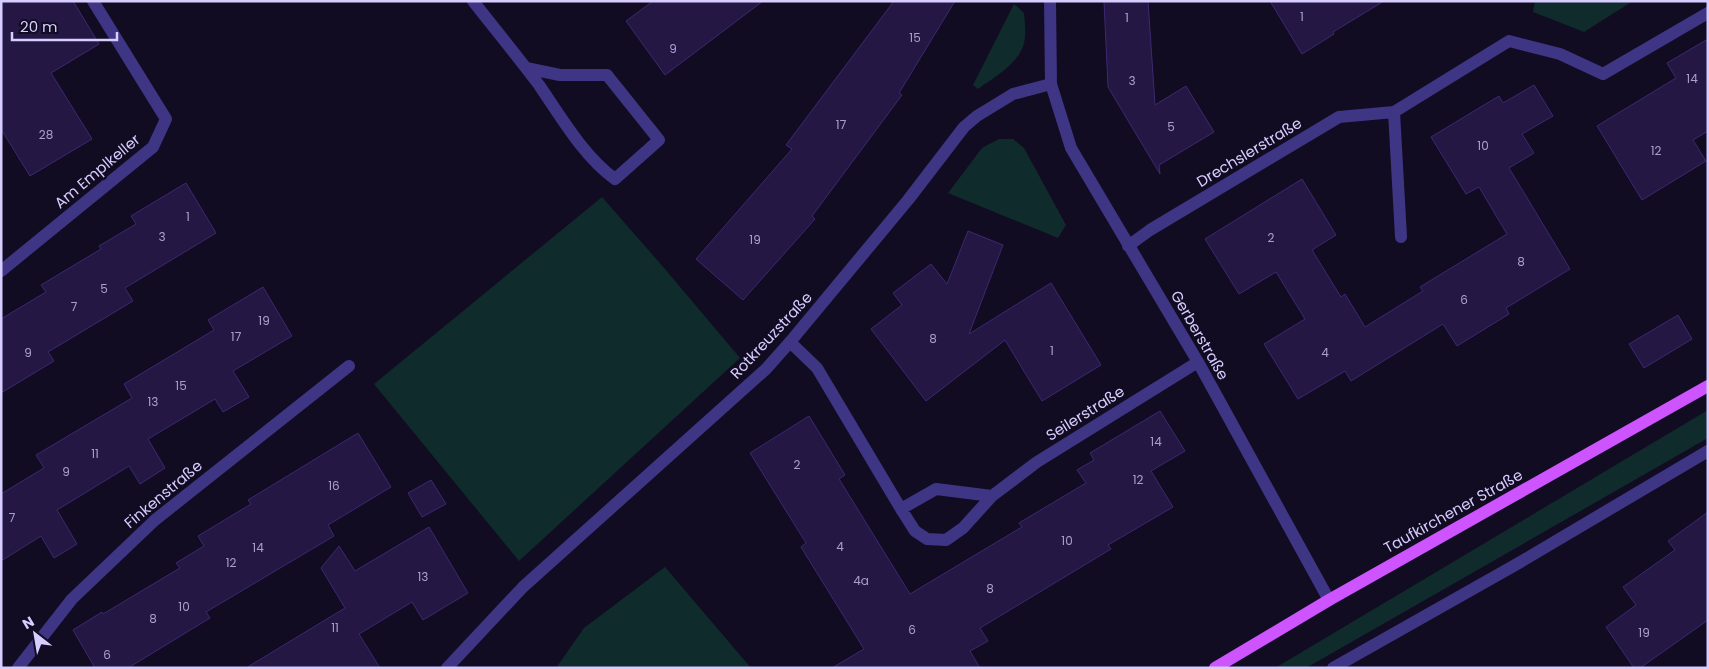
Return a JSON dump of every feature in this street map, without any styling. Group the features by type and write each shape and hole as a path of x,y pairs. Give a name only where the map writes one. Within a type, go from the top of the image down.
{"main road":[{"name":"Taufkirchener Straße","path":"1215,668 1329,600 1708,386"}],"street":[{"name":"Am Emplkeller","path":"1,271 153,147 166,119 93,1"},
{"path":"473,1 526,68 601,170 615,179 659,140 607,75 560,75 526,68"},
{"path":"1050,1 1051,84"},
{"name":"Drechslerstraße","path":"1128,246 1150,230 1339,117 1394,112 1509,41 1560,54 1603,74 1708,13"},
{"name":"Gerberstraße","path":"1051,84 1071,148 1198,362 1329,600"},
{"name":"Rotkreuzstraße","path":"447,668 523,587 766,369 908,200 964,127 977,116 1013,94 1051,84"},
{"path":"1394,112 1402,237"},
{"name":"Seilerstraße","path":"790,342 817,368 915,531 927,539 946,540 963,528 992,496 1037,462 1198,362"},
{"name":"Finkenstraße","path":"18,668 72,599 155,520 349,366"},
{"path":"1334,668 1517,564 1708,451"},
{"path":"901,509 936,489 992,496"}],"green space":[{"path":"1535,1 1633,1 1584,32 1533,12"},
{"path":"1014,4 1024,13 1024,45 1009,66 978,89 973,85"},
{"path":"999,139 1013,139 1024,148 1066,225 1058,238 948,193 982,148"},
{"path":"602,197 740,358 519,561 374,384"},
{"path":"1708,410 1708,438 1306,668 1275,668"},
{"path":"665,567 751,668 556,668 584,628"}],"building":[{"path":"1,1 73,1 99,44 51,73 92,139 30,176 1,129"},
{"path":"653,1 763,1 665,75 626,21"},
{"path":"894,1 955,1 899,93 902,95 812,216 815,219 743,300 696,259 792,149 786,145"},
{"path":"1104,1 1148,1 1155,105 1186,86 1214,132 1159,165 1160,174 1108,87"},
{"path":"1270,1 1384,1 1333,32 1334,34 1302,54"},
{"path":"1708,39 1708,131 1693,140 1706,161 1642,200 1597,126 1676,78 1667,63"},
{"path":"1534,85 1553,116 1522,134 1534,153 1509,168 1570,269 1506,308 1509,314 1457,346 1443,324 1351,381 1345,371 1298,399 1264,344 1305,319 1276,272 1239,294 1205,239 1302,179 1336,235 1312,250 1341,297 1345,294 1365,327 1423,291 1420,287 1507,234 1479,187 1466,194 1431,137 1499,96 1503,103"},
{"path":"186,183 216,233 125,288 133,301 48,352 54,361 1,393 1,319 46,292 41,285 101,249 99,246 136,224 131,216"},
{"path":"968,231 1003,245 969,334 1051,283 1101,365 1042,401 1005,340 926,401 871,329 902,305 893,293 931,264 947,284"},
{"path":"263,287 292,336 233,371 249,397 223,412 215,399 148,439 165,468 140,484 129,466 57,510 77,544 54,558 41,536 1,561 1,494 44,468 36,455 132,398 124,384 214,330 208,320"},
{"path":"1678,315 1692,339 1644,368 1629,344"},
{"path":"1160,411 1185,451 1151,471 1173,507 1108,545 1111,549 980,628 988,641 970,651 980,668 832,668 864,649 801,547 806,543 750,453 809,416 845,475 839,479 910,594 1022,527 1019,523 1086,483 1077,470 1094,460 1090,453"},
{"path":"358,433 391,487 328,525 334,536 206,612 210,618 128,668 95,668 73,630 180,568 176,563 204,546 198,536 251,504 248,500"},
{"path":"431,480 446,504 422,517 408,493"},
{"path":"1708,512 1708,620 1640,668 1634,668 1606,627 1636,605 1623,587 1675,550 1668,541"},
{"path":"429,527 468,593 423,620 412,602 359,634 380,668 246,668 345,608 321,568 339,546 355,571"}]}
